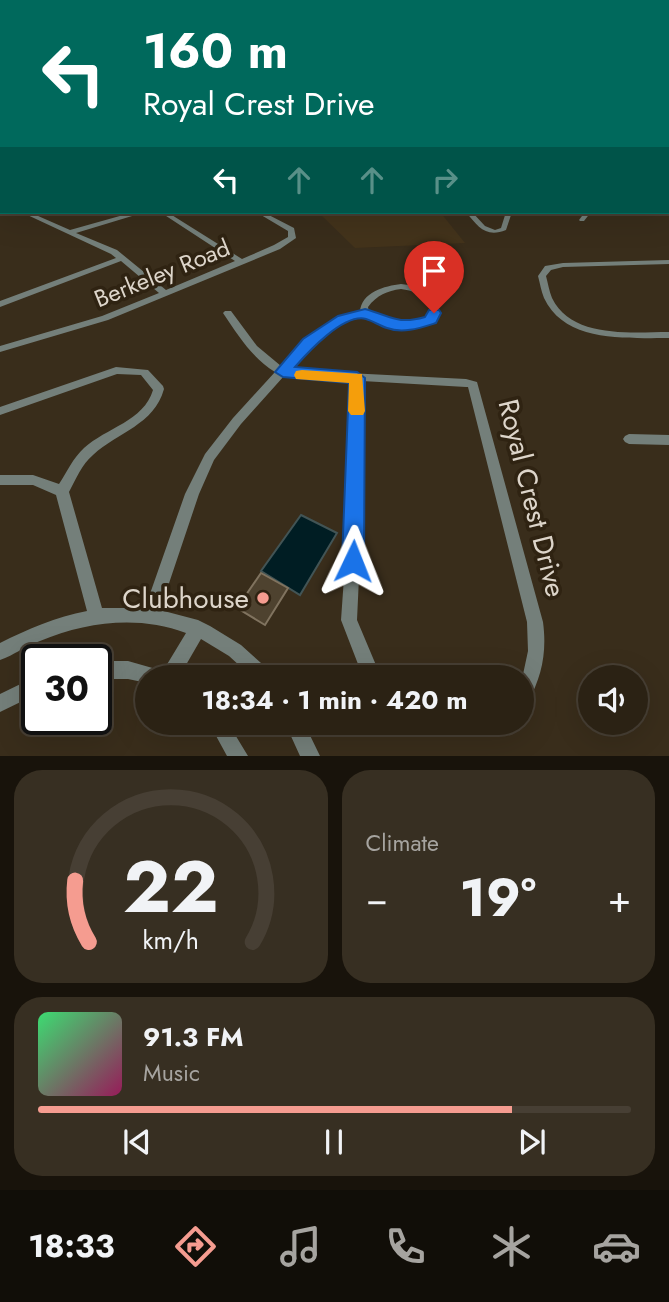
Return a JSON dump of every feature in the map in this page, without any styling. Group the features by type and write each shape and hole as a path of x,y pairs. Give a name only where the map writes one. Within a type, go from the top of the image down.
{"street":[{"path":"29,214 123,258 164,293"},
{"path":"71,232 133,214"},
{"path":"166,214 240,261"},
{"name":"Berkeley Road","path":"0,349 94,322 281,244 293,236 291,230 263,214"},
{"path":"471,214 485,228 498,232 504,229 508,214"},
{"path":"582,220 586,214"},
{"path":"0,304 123,258"},
{"path":"668,336 607,335 581,328 558,312 542,276 548,268 563,265 669,262"},
{"path":"151,614 205,464 226,434 308,342 343,319 365,313 385,323 410,326 431,320 435,310 432,301 424,293 400,286 375,293 364,307 365,313"},
{"path":"228,313 247,342 267,362 283,372"},
{"path":"0,411 116,370 144,372 159,393 151,407 87,452 62,491 96,615"},
{"name":"Royal Crest Drive","path":"283,372 473,385 535,622 537,639 534,673"},
{"path":"357,378 354,535 349,620 367,665"},
{"path":"629,439 669,440"},
{"path":"0,480 33,480 62,491"},
{"path":"0,652 47,630 96,615 151,614 198,628 237,652 251,665"},
{"path":"176,665 198,628"},
{"path":"112,670 135,672"},
{"path":"0,704 21,693"},
{"path":"225,735 238,756"},
{"path":"300,735 310,756"}],"shaded area":[{"path":"320,214 442,214 465,243 355,248"}],"water":[{"path":"301,515 337,533 300,595 261,571"}],"building":[{"name":"Clubhouse","path":"261,573 288,588 265,625 237,608"}],"slow traffic":[{"path":"302,375 357,378 357,411"}],"place":[{"name":"Clubhouse","path":"263,598"}],"route":[{"path":"353,561 357,378 283,372 308,342 343,319 365,313 377,321 410,326 431,320 434,313"}]}
